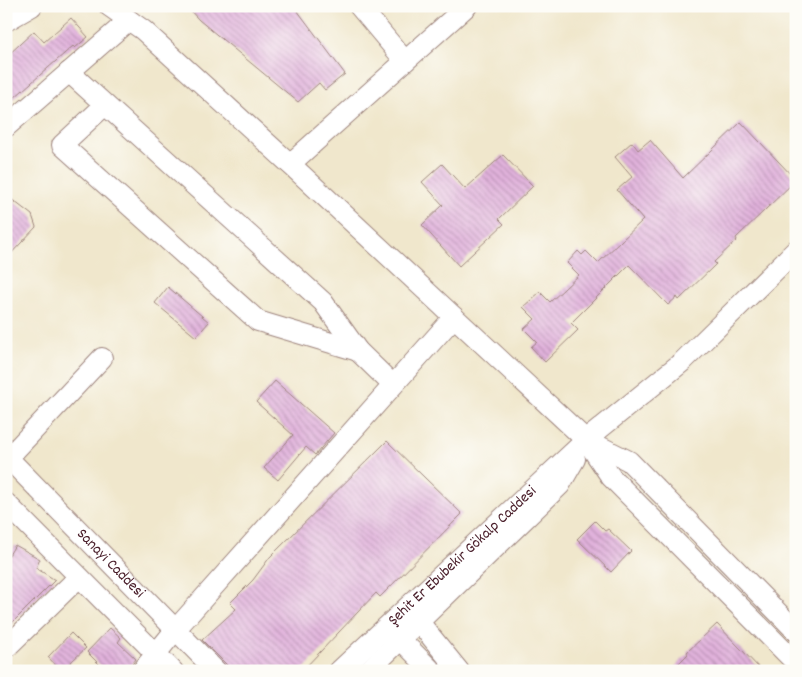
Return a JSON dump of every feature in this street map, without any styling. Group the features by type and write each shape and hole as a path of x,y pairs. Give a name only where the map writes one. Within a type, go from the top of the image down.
{"street":[{"path":"6,22 32,6"},
{"path":"109,6 143,30 290,164 586,440 611,477 796,663"},
{"path":"358,6 405,62"},
{"path":"290,164 467,6"},
{"path":"6,127 129,20"},
{"path":"69,72 323,302 358,351 393,385"},
{"path":"105,104 62,145 258,321 358,351"},
{"name":"Şehit Er Ebubekir Gökalp Caddesi","path":"338,671 586,440 682,362 796,250"},
{"path":"142,671 157,655 176,629 454,317"},
{"path":"7,458 102,358"},
{"path":"586,440 629,461 796,631"},
{"name":"Şehit Er Ebubekir Gökalp Caddesi","path":"368,671 560,485 586,440"},
{"name":"Sanayi Caddesi","path":"7,458 216,671"},
{"name":"Sanayi Caddesi","path":"6,503 173,671"},
{"path":"6,648 79,577"},
{"path":"419,622 459,671"},
{"path":"400,640 432,671"}],"building":[{"path":"186,6 294,6 345,74 325,90 319,83 298,102 199,20"},
{"path":"71,18 88,37 75,48 73,46 6,105 6,57 34,31 44,42"},
{"path":"741,122 796,180 736,238 737,240 714,262 716,264 679,300 677,297 668,305 629,265 571,323 578,330 545,362 531,347 537,342 524,329 535,319 523,307 540,292 550,302 579,275 567,263 578,251 582,255 586,251 598,263 643,220 617,190 632,177 615,157 632,142 638,150 650,140 683,178"},
{"path":"503,155 533,186 499,219 504,224 459,266 422,225 443,205 422,182 442,164 465,189"},
{"path":"6,195 32,215 36,227 6,259"},
{"path":"168,287 209,322 196,337 155,303"},
{"path":"275,381 334,433 315,455 306,447 278,480 264,468 293,435 256,402"},
{"path":"387,441 462,514 380,597 376,593 302,671 233,671 202,640 236,609 230,603 253,580 270,557"},
{"path":"595,521 605,531 608,529 631,551 611,572 577,539"},
{"path":"15,545 40,559 36,568 55,580 6,629 6,560"},
{"path":"717,624 762,671 671,671 688,654 687,652"},
{"path":"110,628 121,638 118,642 136,659 127,671 106,671 87,652"},
{"path":"71,633 86,648 61,671 48,657"}]}
